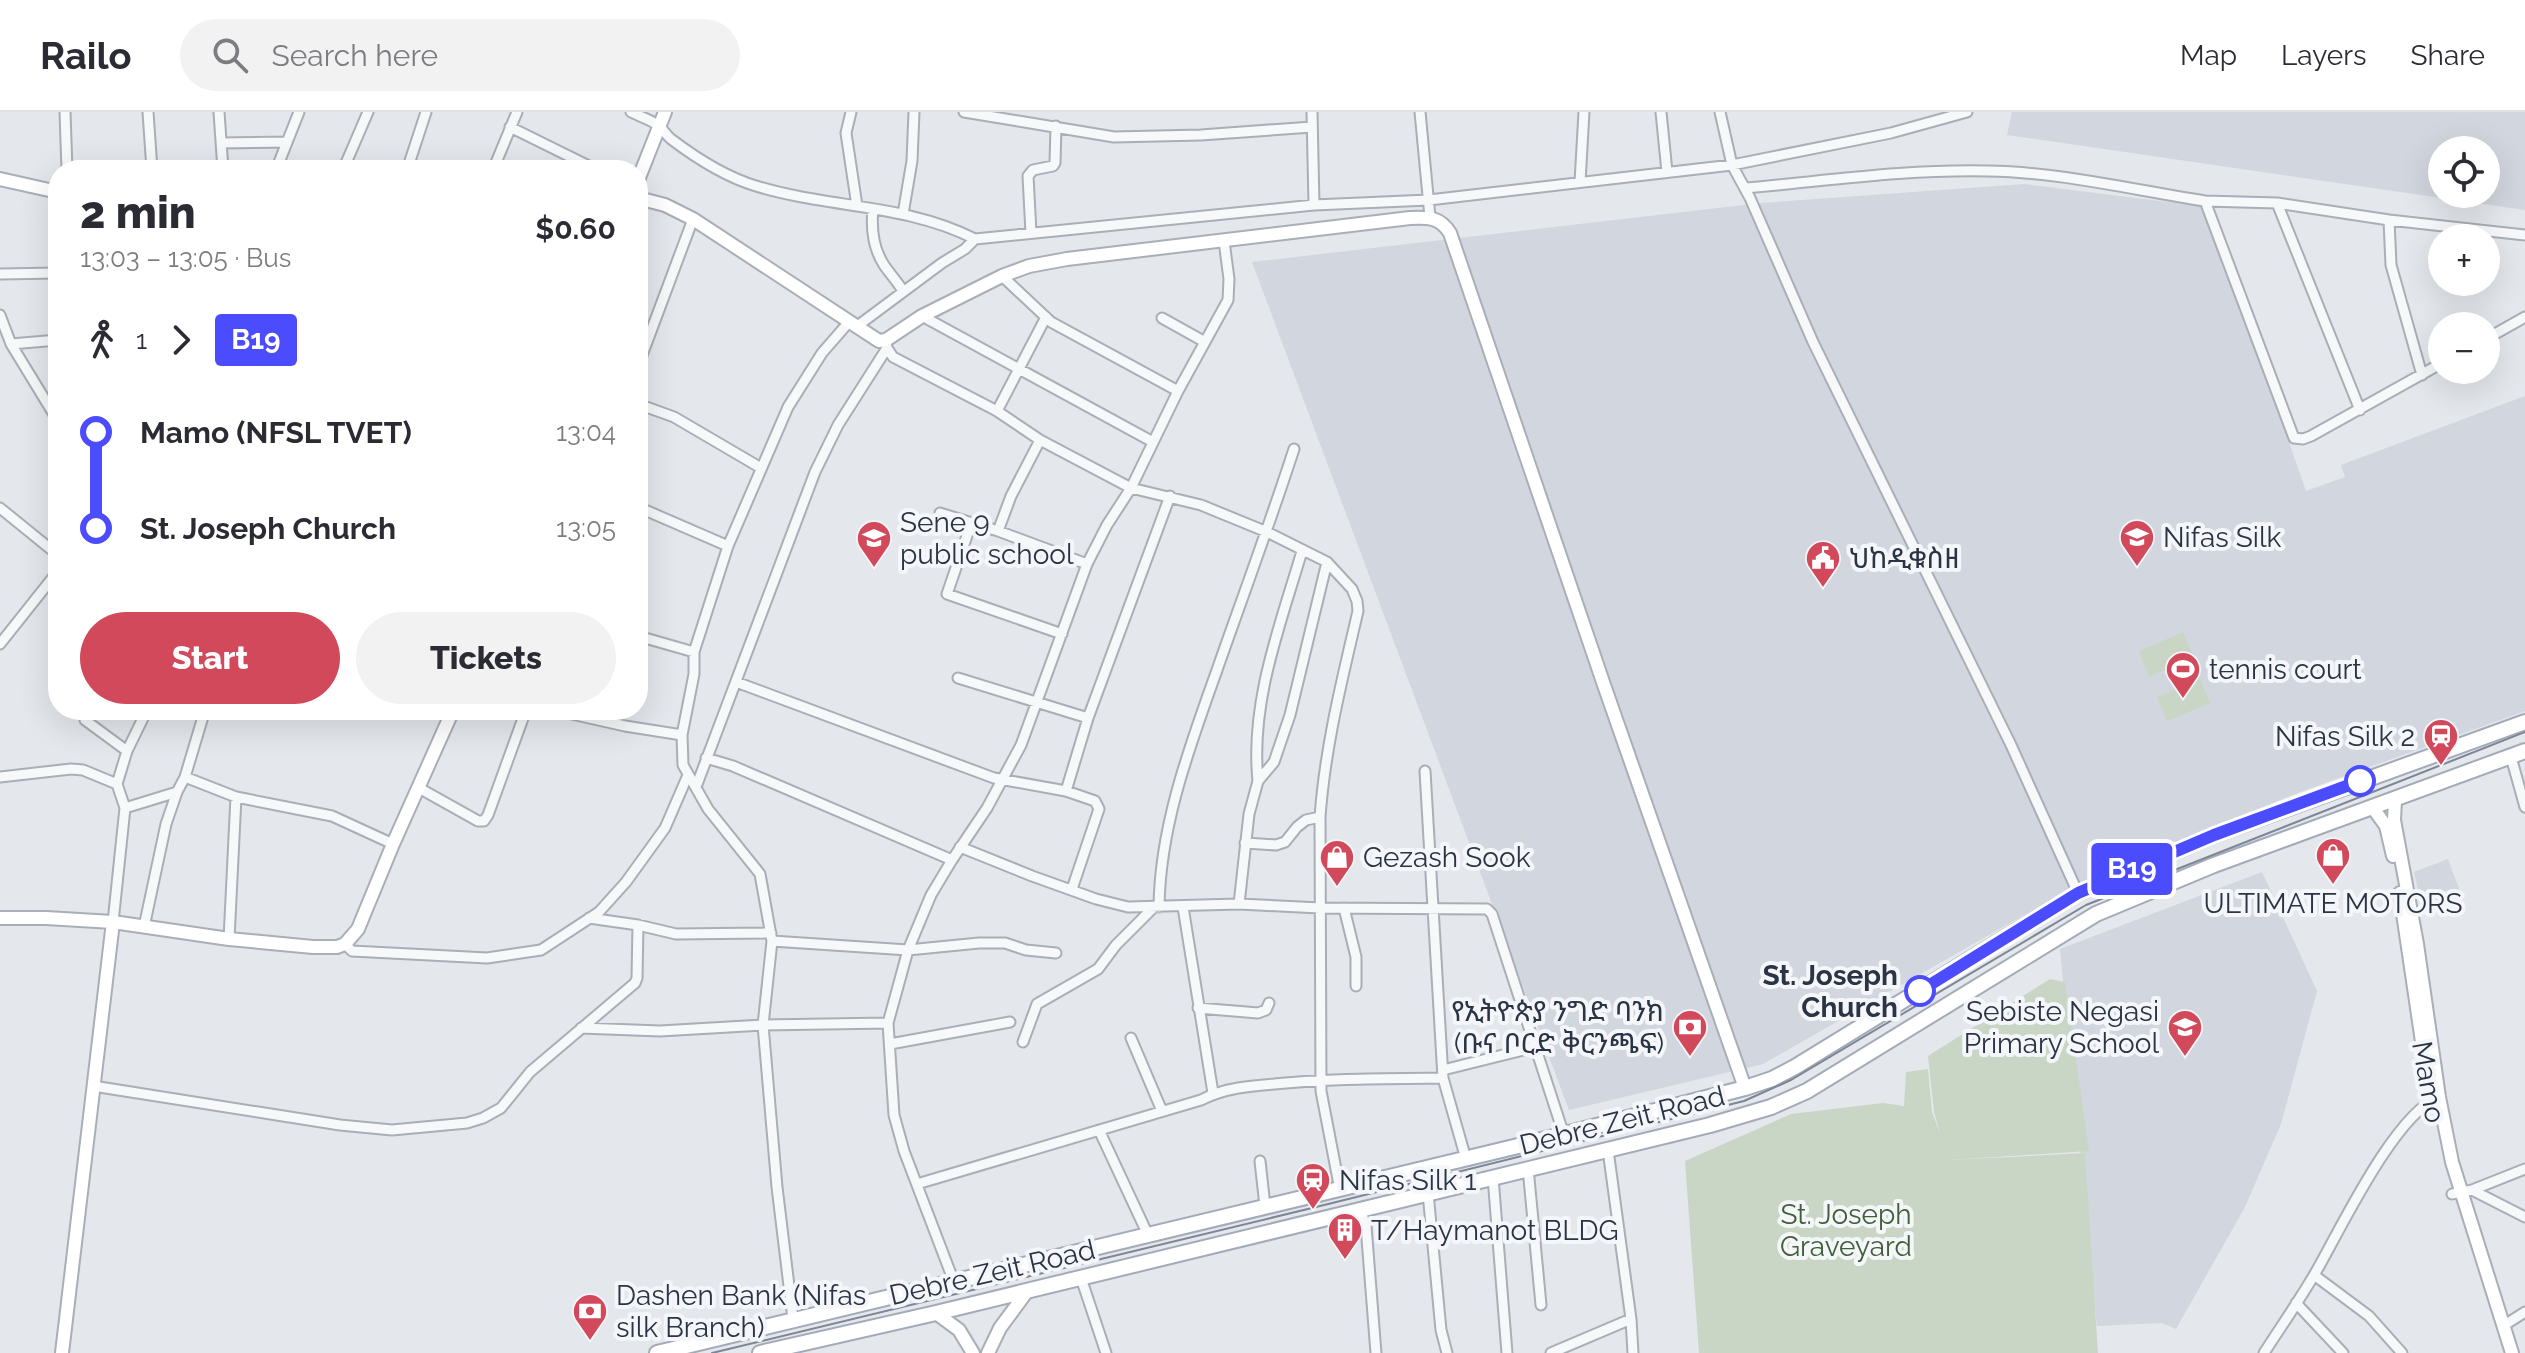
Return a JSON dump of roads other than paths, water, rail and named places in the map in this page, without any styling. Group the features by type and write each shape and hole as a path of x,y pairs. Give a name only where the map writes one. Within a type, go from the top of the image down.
{"main road":[{"name":"Debre Zeit Road","path":"657,1353 1564,1135 1772,1079 2078,893 2228,829 2525,722"},
{"name":"Debre Zeit Road","path":"760,1353 1710,1125 1790,1100 2096,914 2214,865 2518,754"}],"street":[{"path":"65,112 67,160"},
{"path":"148,112 151,160"},
{"path":"219,112 222,160"},
{"path":"280,160 296,112"},
{"path":"347,160 368,112"},
{"path":"410,160 426,112"},
{"path":"497,160 517,112"},
{"path":"631,112 658,125 669,137 728,175 754,186 801,198 903,214 956,229 975,239 1314,205 1429,200 1732,165 1891,133 1967,112"},
{"path":"645,160 665,112"},
{"path":"851,112 846,133 857,206"},
{"path":"903,214 912,161 914,112"},
{"path":"964,112 998,115 1114,137 1312,127"},
{"path":"1312,112 1314,205"},
{"path":"1420,112 1430,217"},
{"path":"1580,182 1584,112"},
{"path":"1661,112 1667,172"},
{"path":"1720,112 1732,165 1746,188 1813,342 2004,731 2078,893"},
{"path":"1031,233 1028,176 1033,170 1055,163 1056,126"},
{"path":"510,127 577,160"},
{"path":"221,143 287,142"},
{"path":"1746,188 1933,172 1989,171 2063,176 2205,201 2277,203 2389,220 2525,235"},
{"path":"0,179 48,190"},
{"path":"648,201 693,219 886,344 893,357 997,411 1040,440 1131,488 1201,505 1267,532 1327,562 1352,589 1358,611 1334,716 1320,817 1320,1079 1340,1190"},
{"path":"2205,201 2294,438 2311,436 2428,371"},
{"path":"2277,203 2360,410"},
{"path":"873,209 875,244 886,268 903,291"},
{"path":"696,787 815,472 838,425 886,344 922,316 1029,266 1430,217 1444,223 1450,233 1745,1088"},
{"path":"648,339 693,219"},
{"path":"2389,220 2391,265 2422,375"},
{"path":"793,1319 777,1187 763,1025 771,937 760,874 708,809 688,775 682,757 682,735 694,674 694,652 728,546 761,468 788,407 822,353 853,324 965,249 975,239"},
{"path":"954,1282 904,1151 894,1115 888,1023 908,950 931,895 987,808 1021,745 1087,564 1131,488 1178,391 1228,300 1229,279 1224,241"},
{"path":"0,274 48,273"},
{"path":"1002,276 1046,317 1178,391"},
{"path":"0,315 11,344 48,405"},
{"path":"922,316 1153,442"},
{"path":"997,411 1046,317"},
{"path":"2500,331 2525,317"},
{"path":"1162,318 1205,342"},
{"path":"11,344 48,341"},
{"path":"648,408 674,417 761,468"},
{"path":"998,531 1011,496 1040,440"},
{"path":"1023,1042 1037,1004 1098,969 1116,945 1156,907 1161,862 1188,753 1294,449"},
{"path":"1066,791 1088,718 1170,496"},
{"path":"0,508 48,547"},
{"path":"648,511 728,546"},
{"path":"940,513 1087,564"},
{"path":"971,524 947,594 1062,634"},
{"path":"1239,904 1249,814 1258,781 1258,721 1265,680 1302,551"},
{"path":"1258,781 1274,762 1290,715 1327,562"},
{"path":"0,644 48,584"},
{"path":"648,639 694,652"},
{"path":"958,678 1088,718"},
{"path":"736,682 919,752 1004,779 1066,791 1095,801 1099,809 1072,889"},
{"path":"85,720 127,751"},
{"path":"62,1353 125,808 117,784 127,751 142,720"},
{"path":"144,927 166,824 185,777 202,720"},
{"path":"0,918 113,922 229,939 327,948 345,944 358,929 449,720"},
{"path":"419,788 478,821 484,821 522,720"},
{"path":"598,720 682,735"},
{"path":"2518,754 2525,807"},
{"path":"706,758 733,766 952,860"},
{"path":"0,777 71,769 83,770 117,784"},
{"path":"1425,771 1443,1074 1466,1159"},
{"path":"345,944 352,951 487,958 541,950 599,912 617,892 665,828 688,775"},
{"path":"185,777 236,797 332,816 393,844"},
{"path":"125,808 177,792"},
{"path":"229,939 236,797"},
{"path":"2395,800 2394,820 2412,944"},
{"name":"Mamo","path":"2373,808 2386,826 2412,944 2435,1099 2503,1353"},
{"path":"1245,843 1276,845 1285,842 1306,820 1320,817"},
{"path":"960,847 1128,907 1239,904 1320,908 1483,907 1492,914 1564,1135"},
{"path":"1183,907 1213,1093"},
{"path":"1344,908 1356,957 1356,986"},
{"path":"589,918 691,935 771,937 908,950 1005,943 1026,950 1056,953"},
{"path":"93,1086 340,1125 392,1130 467,1123 501,1108 530,1072 635,983 638,925"},
{"path":"1198,1008 1258,1013 1266,1010 1269,1003"},
{"path":"890,1044 1010,1022"},
{"path":"581,1028 660,1031 888,1023"},
{"path":"1131,1038 1162,1111"},
{"path":"917,1184 1201,1100 1213,1093 1320,1079 1443,1074 1535,1047"},
{"path":"2264,1353 2314,1275 2388,1146 2404,1126 2435,1099"},
{"path":"1099,1130 1148,1235"},
{"path":"1608,1150 1633,1353"},
{"path":"1260,1161 1265,1206"},
{"path":"1528,1168 1541,1305"},
{"path":"2461,1192 2525,1169"},
{"path":"1493,1177 1507,1353"},
{"path":"2461,1192 2525,1217"},
{"path":"2461,1192 2512,1353"},
{"path":"1428,1193 1441,1330 1447,1353"},
{"path":"1360,1209 1366,1226 1376,1353"},
{"path":"2314,1275 2369,1316 2402,1353"},
{"path":"1081,1278 1106,1353"},
{"path":"988,1353 1000,1328 1028,1290"},
{"path":"2296,1303 2343,1353"},
{"path":"2503,1326 2525,1312"},
{"path":"936,1313 959,1330 973,1353"},
{"path":"1551,1353 1631,1319"}],"tram line":[{"path":"712,1353 1744,1101 1791,1080 2086,905 2525,732"}],"place":[{"name":"Nifas Silk","path":"2137,568"},
{"name":"Sene 9 public school","path":"874,569"},
{"name":"ህከዲቁስዘ","path":"1823,589"},
{"name":"tennis court","path":"2183,700"},
{"name":"Nifas Silk 2","path":"2441,767"},
{"name":"ULTIMATE MOTORS","path":"2333,886"},
{"name":"Gezash Sook","path":"1337,888"},
{"name":"St. Joseph Church","path":"1920,991"},
{"name":"የኢትዮጵያ ንግድ ባንክ (ቡና ቦርድ ቅርንጫፍ)","path":"1690,1058"},
{"name":"Sebiste Negasi Primary School","path":"2185,1058"},
{"name":"Nifas Silk 1","path":"1313,1211"},
{"name":"T/Haymanot BLDG","path":"1345,1261"},
{"name":"Dashen Bank (Nifas silk Branch)","path":"590,1342"}],"park label":[{"name":"St. Joseph Graveyard","path":"1846,1230"}]}
